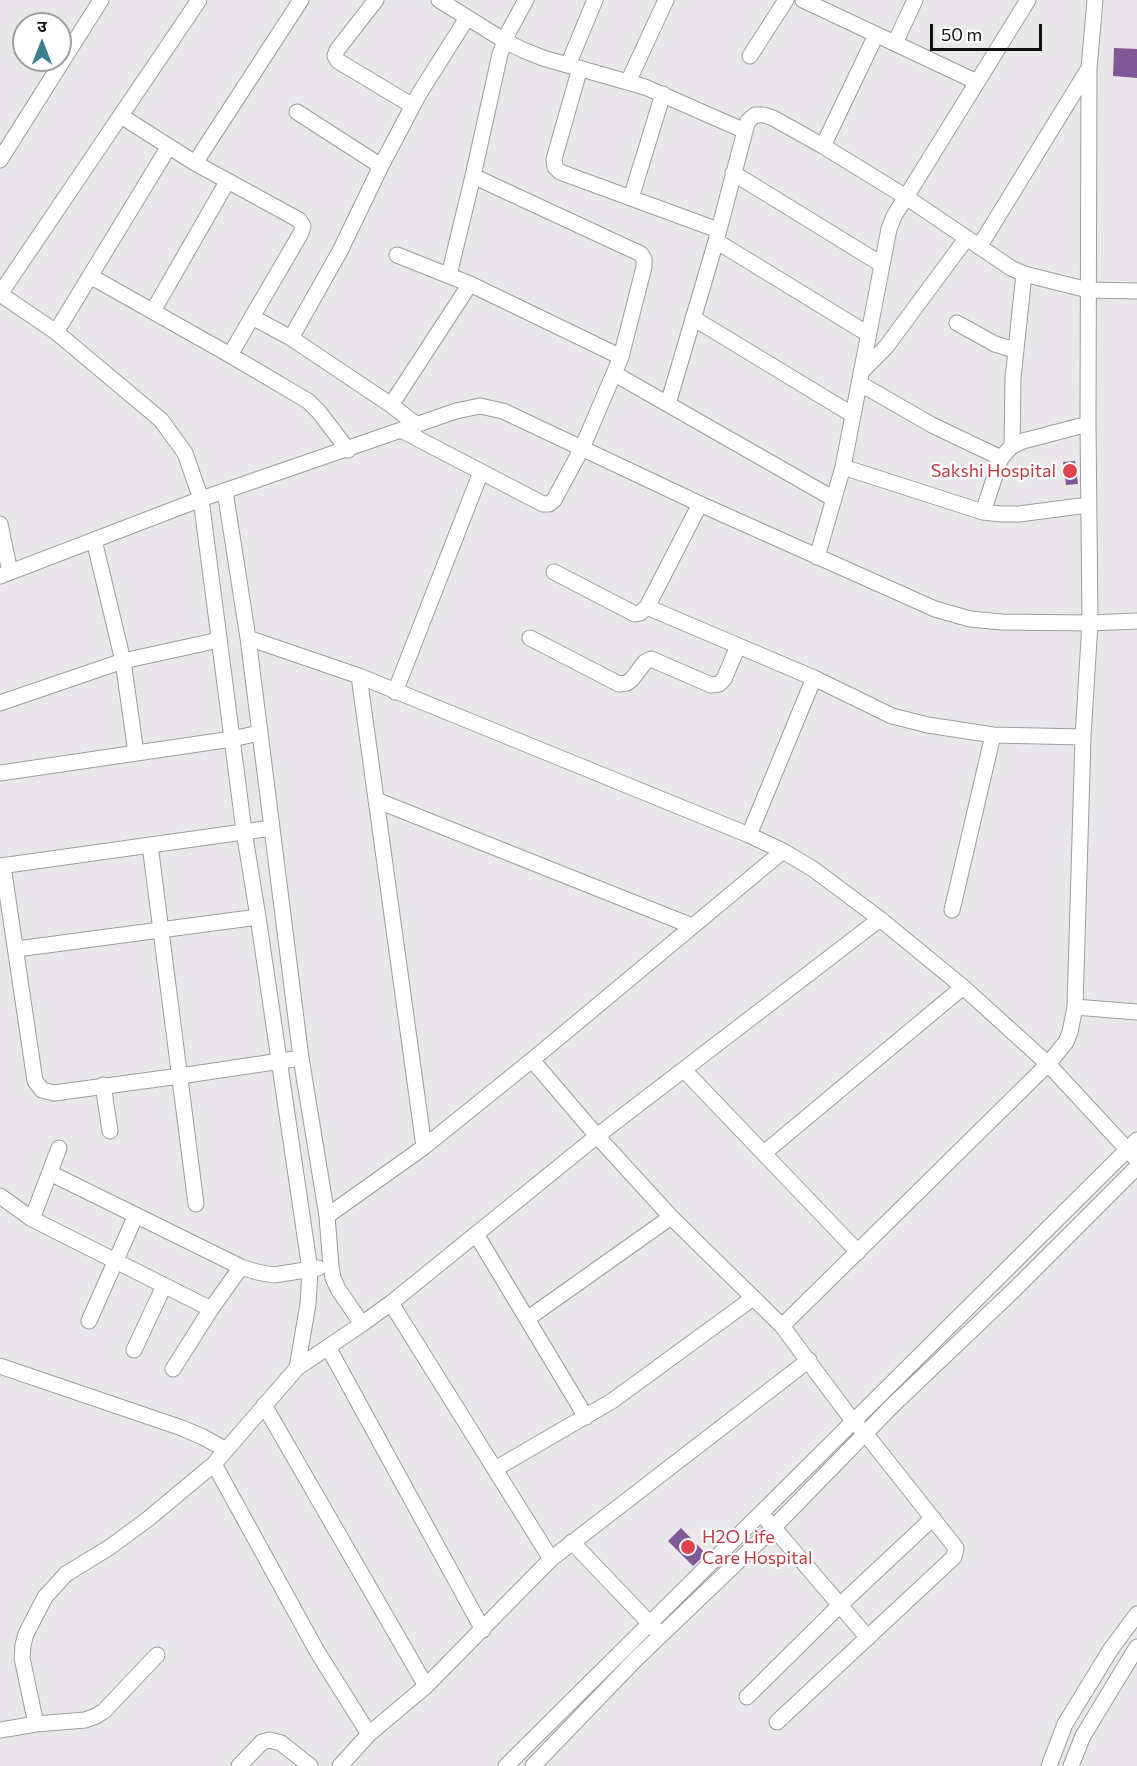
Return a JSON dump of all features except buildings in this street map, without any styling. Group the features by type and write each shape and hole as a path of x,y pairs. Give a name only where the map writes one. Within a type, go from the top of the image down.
{"street":[{"path":"0,160 101,0"},
{"path":"199,0 0,294 56,332 161,420 185,453 201,500 244,831 310,1270 308,1304 297,1368"},
{"path":"376,0 337,50 335,56 338,61 413,106"},
{"path":"439,0 505,41 543,58 663,94 745,131"},
{"path":"449,275 497,67 505,41 526,0"},
{"path":"595,0 574,67 554,159 555,167 560,172 631,198 717,236 868,334"},
{"path":"628,82 666,0"},
{"path":"750,57 786,0"},
{"path":"803,0 976,82"},
{"path":"896,43 915,0"},
{"path":"817,556 843,467 889,229 894,216 1028,0"},
{"path":"782,1326 1048,1064 1066,1042 1070,1032 1074,1007 1083,737 1090,623 1089,68 1095,0"},
{"path":"195,163 296,2"},
{"path":"291,338 331,268 413,106 467,18"},
{"path":"823,146 876,35"},
{"path":"860,377 973,243 1089,68"},
{"path":"631,198 663,94"},
{"path":"297,112 381,166"},
{"path":"668,404 748,121 755,115 773,118 823,146 906,197 1011,268 1024,274 1089,290 1137,291"},
{"path":"121,116 168,148 299,220 303,226 230,355"},
{"path":"56,332 168,148"},
{"path":"733,173 881,264"},
{"path":"252,317 291,338 391,405 410,428 481,472 543,504 549,504 554,500 582,448 615,374 644,260 641,254 473,176"},
{"path":"153,311 227,182"},
{"path":"397,255 470,284 621,357"},
{"path":"1012,446 1013,378 1024,274"},
{"path":"90,276 308,401 348,450"},
{"path":"391,405 470,284"},
{"path":"693,318 853,415"},
{"path":"957,323 994,344 1015,350"},
{"path":"615,374 834,499"},
{"path":"860,377 932,425 1001,458"},
{"path":"0,524 5,574 225,491 456,411 480,406 503,411 700,504 935,609 970,619 1002,622 1137,621"},
{"path":"983,512 1001,458 1012,446 1088,424"},
{"path":"843,467 983,512 1019,514 1089,506"},
{"path":"395,692 481,472"},
{"path":"225,491 248,638 301,1058 327,1216 331,1266 338,1288 362,1324"},
{"path":"554,572 635,614 640,613 647,607 700,504"},
{"path":"94,540 123,661 136,753"},
{"path":"647,607 814,678 892,716 928,725 993,735 1083,737"},
{"path":"248,638 359,676 749,835 783,851 813,869 880,919 963,987 1048,1064 1134,1150 761,1513 533,1766"},
{"path":"530,638 619,684 627,683 645,662 651,659 711,685 719,684 724,679 738,646"},
{"path":"0,703 123,661 219,640"},
{"path":"359,676 424,1147"},
{"path":"749,835 814,678"},
{"path":"0,773 232,739 259,733"},
{"path":"952,910 993,735"},
{"path":"376,800 692,926"},
{"path":"272,828 2,866 17,950 34,1081 42,1090 54,1093 301,1058"},
{"path":"150,845 196,1204"},
{"path":"327,1216 424,1147 783,851"},
{"path":"17,950 258,917"},
{"path":"36,1724 22,1658 23,1645 26,1634 45,1597 66,1574 110,1547 148,1519 214,1464 297,1368 391,1303 597,1136 880,919"},
{"path":"764,1153 963,987"},
{"path":"1074,1007 1137,1012"},
{"path":"532,1060 671,1217 782,1326 853,1421 956,1548 954,1557 777,1722"},
{"path":"684,1070 858,1251"},
{"path":"103,1085 110,1131"},
{"path":"32,1219 59,1148"},
{"path":"506,1766 656,1629 774,1527 865,1433 1016,1288 1137,1167"},
{"path":"50,1173 241,1267 274,1275 331,1266"},
{"path":"0,1196 32,1219 211,1309"},
{"path":"89,1321 136,1215"},
{"path":"527,1319 671,1217"},
{"path":"476,1234 586,1417"},
{"path":"172,1369 241,1267"},
{"path":"134,1350 164,1286"},
{"path":"495,1469 630,1389 753,1298"},
{"path":"391,1303 551,1559"},
{"path":"328,1347 483,1630"},
{"path":"340,1766 369,1734 426,1686 551,1559 808,1360"},
{"path":"0,1366 182,1428 226,1450"},
{"path":"264,1406 426,1686"},
{"path":"214,1464 318,1653 369,1734"},
{"path":"761,1513 868,1638"},
{"path":"747,1697 840,1605 933,1518"},
{"path":"572,1542 656,1629"},
{"path":"1049,1766 1065,1724 1111,1649 1134,1623"},
{"path":"1071,1766 1083,1736 1137,1647"},
{"path":"0,1730 85,1720 96,1716 104,1711 157,1655"},
{"path":"239,1766 262,1742 270,1740 281,1743 310,1766"}],"place":[{"name":"Sakshi Hospital","path":"1070,471"},
{"name":"H2O Life Care Hospital","path":"688,1547"}]}
